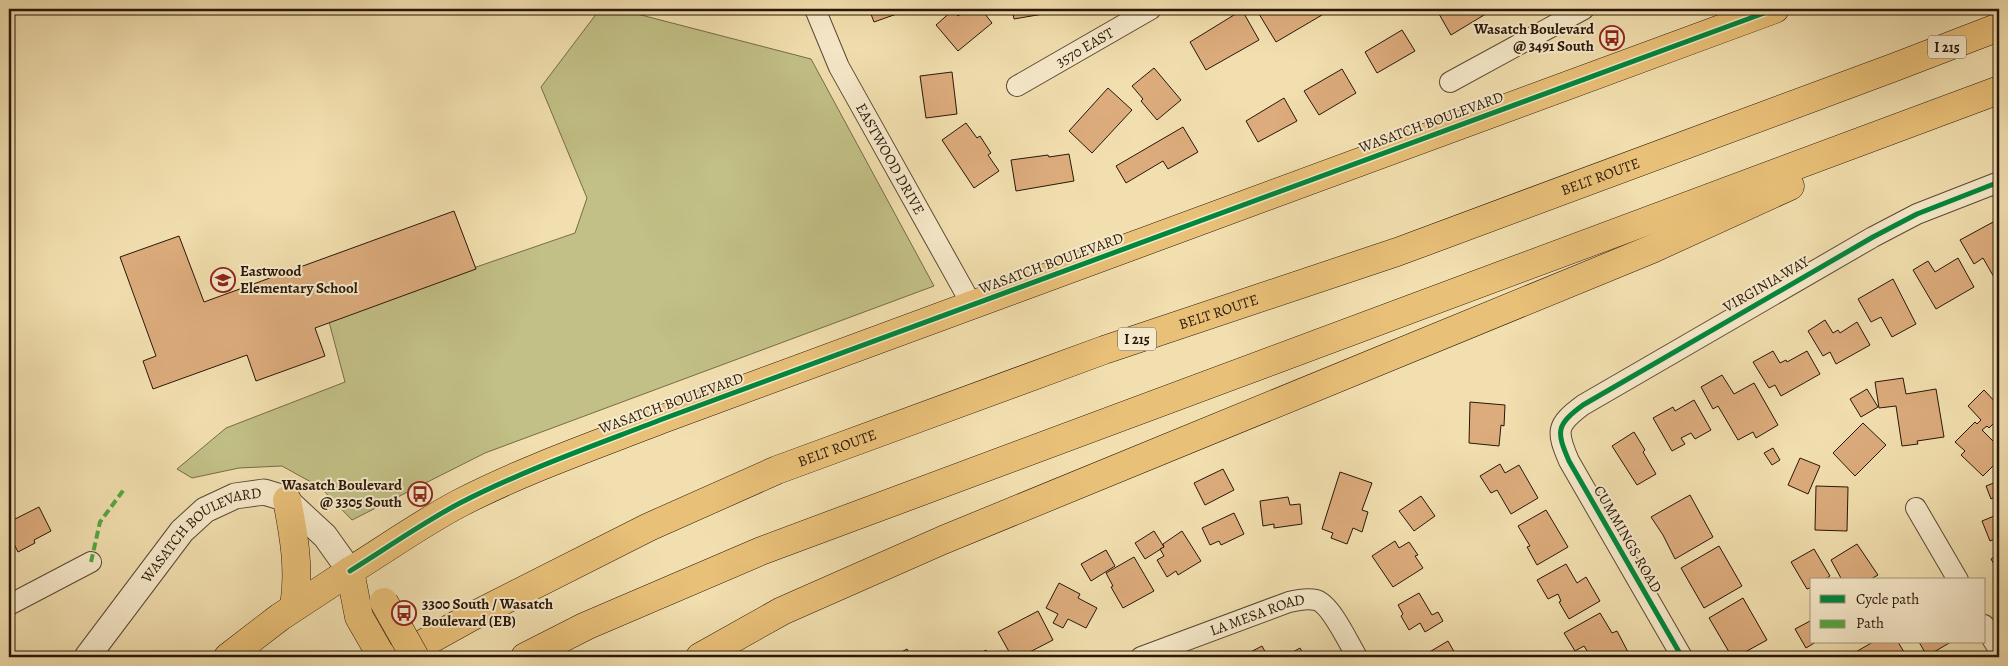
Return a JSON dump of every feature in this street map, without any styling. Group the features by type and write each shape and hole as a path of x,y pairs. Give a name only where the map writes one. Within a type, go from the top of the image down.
{"main road":[{"name":"WASATCH BOULEVARD","path":"350,571 405,535 460,504 524,472 660,420 1775,9"},
{"path":"1895,67 1999,21"},
{"name":"BELT ROUTE","path":"399,657 469,618 632,536 777,470 1104,350 1398,252 1999,27"},
{"path":"525,657 586,626 761,552 1999,90"},
{"path":"700,657 782,611 943,540 1652,249 1999,90"},
{"path":"287,500 297,557 297,585 294,607"},
{"path":"350,571 384,602 415,657"},
{"path":"228,657 294,607 350,571"},
{"path":"350,571 359,617 382,657"}],"street":[{"name":"EASTWOOD DRIVE","path":"815,9 839,68 972,305"},
{"name":"3570 EAST","path":"1017,86 1151,9"},
{"path":"1450,82 1584,9"},
{"name":"VIRGINIA WAY","path":"1559,430 1573,412 1583,405 1873,237 1918,214 1999,182"},
{"name":"CUMMINGS ROAD","path":"1559,430 1569,461 1682,657"},
{"name":"WASATCH BOULEVARD","path":"87,657 182,531 205,510 226,499 244,494 264,492 287,500 325,536 350,571"},
{"path":"1916,508 1957,578"},
{"path":"9,604 91,562"},
{"name":"LA MESA ROAD","path":"1141,657 1289,602 1308,599 1318,600 1333,616 1357,657"},
{"path":"1986,628 1999,650"}],"shaded area":[{"path":"600,9 618,9 811,59 934,286 485,453 352,520 320,487 282,466 239,468 192,478 177,469 226,428 345,382 328,318 575,233 587,198 541,87"}],"building":[{"path":"869,9 904,9 905,11 874,22"},
{"path":"967,9 981,9 992,23 958,51 936,25 953,10 958,16"},
{"path":"1012,9 1042,9 1043,14 1014,19"},
{"path":"1256,9 1318,9 1322,15 1276,42"},
{"path":"1448,9 1487,9 1489,12 1451,35 1439,14"},
{"path":"1242,10 1259,40 1206,70 1190,42"},
{"path":"1402,30 1415,51 1377,73 1365,52"},
{"path":"1154,68 1181,100 1157,120 1141,101 1143,99 1132,86"},
{"path":"1342,69 1356,93 1319,115 1304,91"},
{"path":"952,72 957,114 926,118 920,76"},
{"path":"1108,88 1132,110 1092,153 1069,131"},
{"path":"1284,98 1297,121 1258,142 1246,121"},
{"path":"966,123 977,138 980,136 991,153 988,155 999,171 974,188 942,140"},
{"path":"1183,127 1198,152 1168,169 1163,161 1126,183 1116,166"},
{"path":"1069,154 1074,181 1016,191 1011,160"},
{"name":"Eastwood Elementary School","path":"454,211 476,269 315,328 325,356 256,381 247,355 153,389 143,361 156,356 120,257 179,236 204,302"},
{"path":"1995,221 1999,229 1999,277 1995,279 1983,258 1974,264 1960,240"},
{"path":"1958,258 1974,287 1936,309 1913,270 1928,261 1935,272"},
{"path":"1893,279 1916,324 1892,337 1881,317 1871,322 1858,299"},
{"path":"1825,320 1833,333 1838,330 1840,333 1857,322 1870,345 1836,364 1830,352 1823,356 1808,331"},
{"path":"1773,351 1780,363 1786,360 1787,362 1807,351 1820,374 1781,396 1775,385 1769,388 1753,362"},
{"path":"1722,375 1734,394 1754,383 1778,425 1756,438 1753,432 1738,440 1718,406 1713,409 1701,387"},
{"path":"1903,378 1906,394 1936,389 1944,437 1917,441 1918,444 1902,446 1896,406 1879,408 1875,382"},
{"path":"1867,389 1878,407 1861,417 1850,399"},
{"path":"1984,390 1999,406 1999,418 1989,428 1987,426 1982,430 1999,447 1999,460 1983,476 1961,455 1965,451 1955,442 1975,422 1977,424 1981,420 1968,406"},
{"path":"1694,400 1711,430 1695,439 1691,433 1681,438 1685,444 1672,451 1653,418 1673,407 1675,411"},
{"path":"1470,402 1505,405 1504,426 1501,425 1499,446 1469,443"},
{"path":"1863,423 1886,445 1855,476 1833,453"},
{"path":"1634,432 1656,474 1637,485 1612,446"},
{"path":"1773,448 1780,460 1772,465 1764,453"},
{"path":"1800,458 1820,466 1808,494 1788,485"},
{"path":"1500,464 1505,473 1519,465 1538,498 1511,514 1497,490 1491,493 1480,476"},
{"path":"1223,469 1234,490 1205,505 1194,483"},
{"path":"1340,472 1372,483 1362,510 1368,512 1362,532 1353,528 1347,544 1331,538 1333,533 1322,529"},
{"path":"1999,481 1999,510 1994,497 1991,499 1986,486"},
{"path":"1816,486 1848,487 1847,531 1815,530"},
{"path":"1690,495 1713,537 1675,559 1651,517"},
{"path":"1421,496 1435,516 1414,531 1399,511"},
{"path":"1288,497 1290,505 1300,504 1302,524 1274,528 1274,524 1263,526 1260,501"},
{"path":"39,507 51,531 34,540 35,543 18,552 9,534 9,522"},
{"path":"1546,510 1568,547 1537,565 1527,547 1530,546 1518,526"},
{"path":"1234,513 1244,534 1221,545 1219,541 1210,545 1202,528"},
{"path":"1999,514 1999,537 1990,541 1982,521"},
{"path":"1154,531 1164,547 1145,559 1135,543"},
{"path":"1182,531 1201,561 1178,575 1176,571 1167,577 1157,560 1164,556 1160,549 1164,547 1163,544"},
{"path":"1395,541 1399,548 1409,542 1418,555 1415,556 1423,568 1393,587 1372,556"},
{"path":"1857,544 1878,575 1873,578 1841,578 1831,560"},
{"path":"1719,546 1742,586 1704,608 1681,568"},
{"path":"1814,549 1830,576 1827,578 1810,578 1810,588 1807,589 1791,562"},
{"path":"1106,550 1115,566 1091,581 1081,564"},
{"path":"1999,554 1999,573 1991,559"},
{"path":"1134,557 1154,591 1123,608 1111,587 1113,586 1106,573"},
{"path":"1566,564 1577,583 1586,577 1600,601 1569,619 1559,602 1561,601 1558,594 1548,599 1537,580"},
{"path":"1059,583 1080,594 1078,598 1097,608 1086,628 1068,619 1063,628 1053,623 1058,614 1046,608"},
{"path":"1419,593 1432,615 1438,612 1443,621 1425,632 1420,623 1409,630 1401,616 1403,614 1398,605"},
{"path":"1743,598 1767,640 1736,657 1732,657 1709,618"},
{"path":"1038,611 1053,640 1020,657 1012,657 998,632"},
{"path":"1600,613 1612,633 1617,631 1628,652 1619,657 1591,657 1584,646 1575,651 1564,633"},
{"path":"1810,621 1810,644 1813,644 1806,648 1795,629"},
{"path":"1448,641 1457,657 1428,657 1426,654"},
{"path":"1870,644 1899,644 1907,657 1856,657 1854,653"},
{"path":"1920,644 1948,644 1927,656"},
{"path":"1262,646 1268,657 1241,657"},
{"path":"1300,648 1305,657 1284,657"},
{"path":"907,649 912,657 892,657"},
{"path":"986,650 990,657 974,657"}],"marked path":[{"path":"91,562 100,522 125,488"}],"cycle path":[{"path":"350,571 418,527 460,503 559,459 660,420 1775,9"},
{"path":"1682,657 1569,461 1562,442 1561,429 1563,424 1583,405 1873,237 1917,214 1999,182"}],"place":[{"name":"Wasatch Boulevard @ 3491 South","path":"1612,38"},
{"name":"Eastwood Elementary School","path":"223,280"},
{"name":"Wasatch Boulevard @ 3305 South","path":"420,494"},
{"name":"3300 South / Wasatch Boulevard (EB)","path":"404,613"}]}
